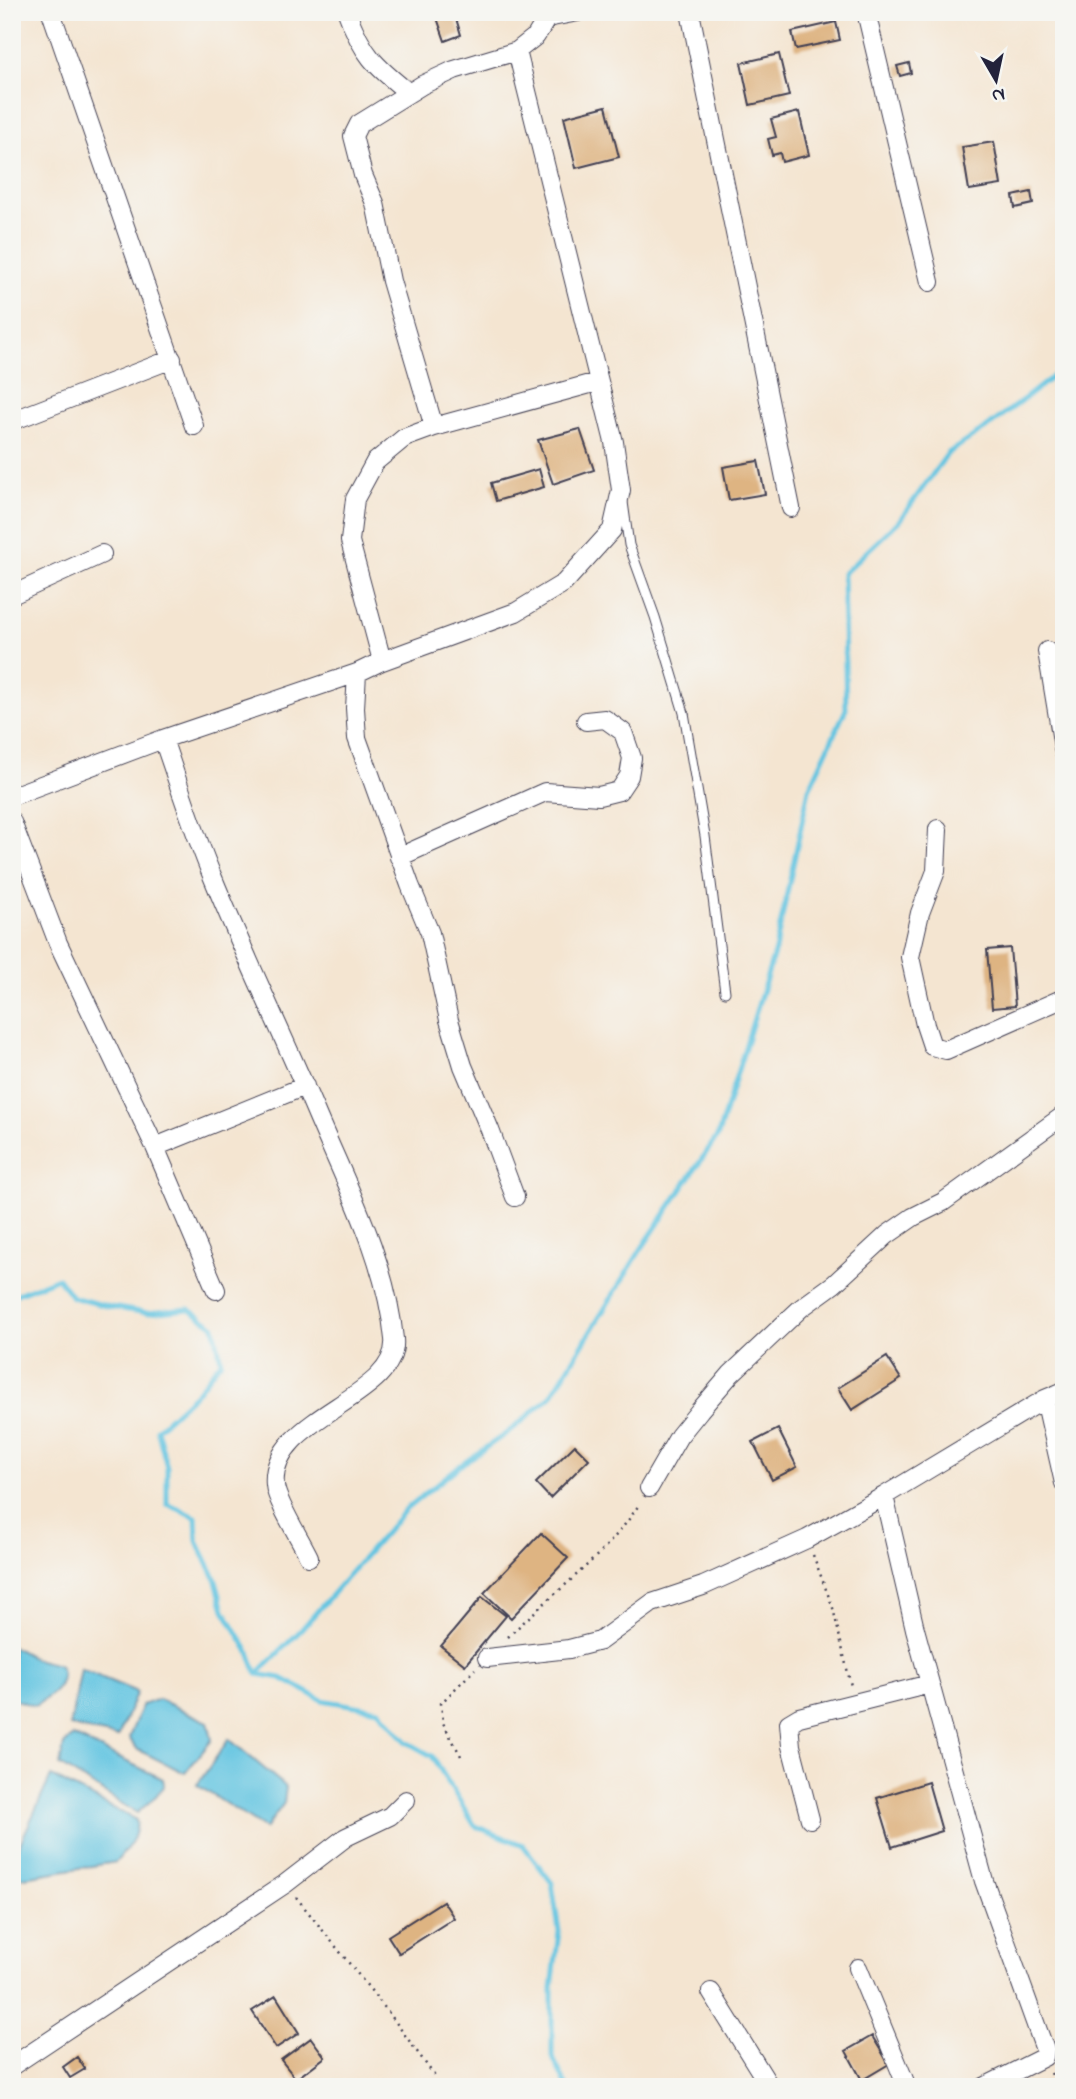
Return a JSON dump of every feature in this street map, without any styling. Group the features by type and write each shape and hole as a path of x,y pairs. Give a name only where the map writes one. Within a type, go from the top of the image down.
{"street":[{"path":"51,12 194,426"},
{"path":"347,12 355,33 375,66 410,93"},
{"path":"434,427 391,281 377,210 363,174 353,136 359,124 454,70 517,51 536,36 546,15 578,12"},
{"path":"690,12 791,508"},
{"path":"866,12 929,282"},
{"path":"216,1290 155,1147 58,943 13,823 17,794 163,739 357,673 382,661 516,612 564,583 612,530 621,490 614,442 517,51"},
{"path":"12,421 172,359"},
{"path":"382,661 350,541 355,499 374,462 404,438 434,427 597,382"},
{"path":"12,595 102,554"},
{"path":"1047,652 1064,753"},
{"path":"357,673 357,738 399,857 430,933 449,1020 463,1066 515,1198"},
{"path":"399,857 545,792 599,796 619,791 629,776 632,758 623,732 605,719 586,721"},
{"path":"163,739 212,876 381,1266 395,1340 394,1357 377,1380 320,1417 284,1451 274,1469 275,1489 309,1556"},
{"path":"938,829 936,871 920,914 910,957 932,1046 946,1050 1064,998"},
{"path":"155,1147 305,1086"},
{"path":"649,1488 679,1436 700,1410 731,1374 801,1308 834,1284 887,1235 913,1216 943,1202 1064,1115"},
{"path":"486,1658 569,1650 600,1641 652,1603 703,1586 807,1539 1045,1399 1064,1391"},
{"path":"1045,1399 1064,1483"},
{"path":"884,1496 930,1684 984,1881 1045,2050 1044,2057 984,2087"},
{"path":"810,1819 791,1746 789,1723 799,1717 930,1684"},
{"path":"12,2066 285,1884 346,1838 390,1816 406,1800"},
{"path":"858,1968 906,2087"},
{"path":"711,1992 770,2087"}],"lane":[{"path":"621,490 629,545 655,617 684,713 705,836 725,992"}],"path":[{"path":"461,1756 443,1723 441,1703 527,1618 595,1557 628,1522 649,1488"},
{"path":"807,1539 833,1608 855,1703"},
{"path":"285,1884 419,2054 434,2075 432,2087"}],"water":[{"path":"12,1646 35,1659 59,1665 62,1678 60,1684 52,1694 35,1706 16,1700 12,1703"},
{"path":"81,1669 137,1692 118,1737 70,1726"},
{"path":"158,1699 208,1722 212,1740 185,1773 138,1750 129,1738 142,1705"},
{"path":"73,1736 163,1779 164,1785 137,1813 60,1765 64,1745"},
{"path":"229,1739 286,1787 284,1803 265,1829 197,1785"},
{"path":"51,1776 136,1820 134,1838 116,1862 12,1879 12,1861"}],"building":[{"path":"435,12 454,12 461,35 445,41"},
{"path":"836,22 840,40 796,49 792,32"},
{"path":"779,54 789,96 750,105 741,63"},
{"path":"909,63 911,73 900,76 897,66"},
{"path":"606,106 619,157 576,168 564,117"},
{"path":"799,112 809,155 782,162 780,153 772,155 768,139 776,137 771,119"},
{"path":"994,142 1001,185 969,190 962,147"},
{"path":"1031,192 1033,204 1015,208 1013,196"},
{"path":"580,429 594,470 553,484 538,440"},
{"path":"758,461 765,494 729,500 723,467"},
{"path":"539,469 544,487 496,501 491,483"},
{"path":"1010,948 1015,1006 992,1008 987,950"},
{"path":"887,1357 901,1379 852,1410 838,1388"},
{"path":"778,1429 797,1467 772,1480 753,1442"},
{"path":"575,1445 589,1459 550,1498 536,1483"},
{"path":"541,1533 568,1558 511,1618 484,1593"},
{"path":"482,1597 506,1616 465,1665 441,1646"},
{"path":"928,1782 942,1831 892,1847 877,1798"},
{"path":"443,1901 454,1918 399,1953 388,1936"},
{"path":"276,1996 299,2033 276,2048 252,2011"},
{"path":"872,2036 889,2064 862,2080 846,2051"},
{"path":"311,2038 325,2057 296,2079 281,2060"},
{"path":"77,2057 85,2069 70,2078 63,2067"}],"waterway":[{"path":"257,1674 301,1630 405,1510 458,1467 514,1428 551,1396 640,1251 718,1135 775,950 809,789 846,709 843,574 899,521 948,453 989,426 1064,368"},
{"path":"12,1296 58,1278 72,1297 147,1313 189,1309 214,1326 221,1361 197,1392 157,1429 167,1467 167,1504 196,1517 197,1541 215,1578 224,1610 249,1652 257,1674 281,1678 322,1700 379,1710 407,1742 432,1756 475,1826 523,1845 552,1883 559,1931 552,1988 552,2056 567,2087"}]}
